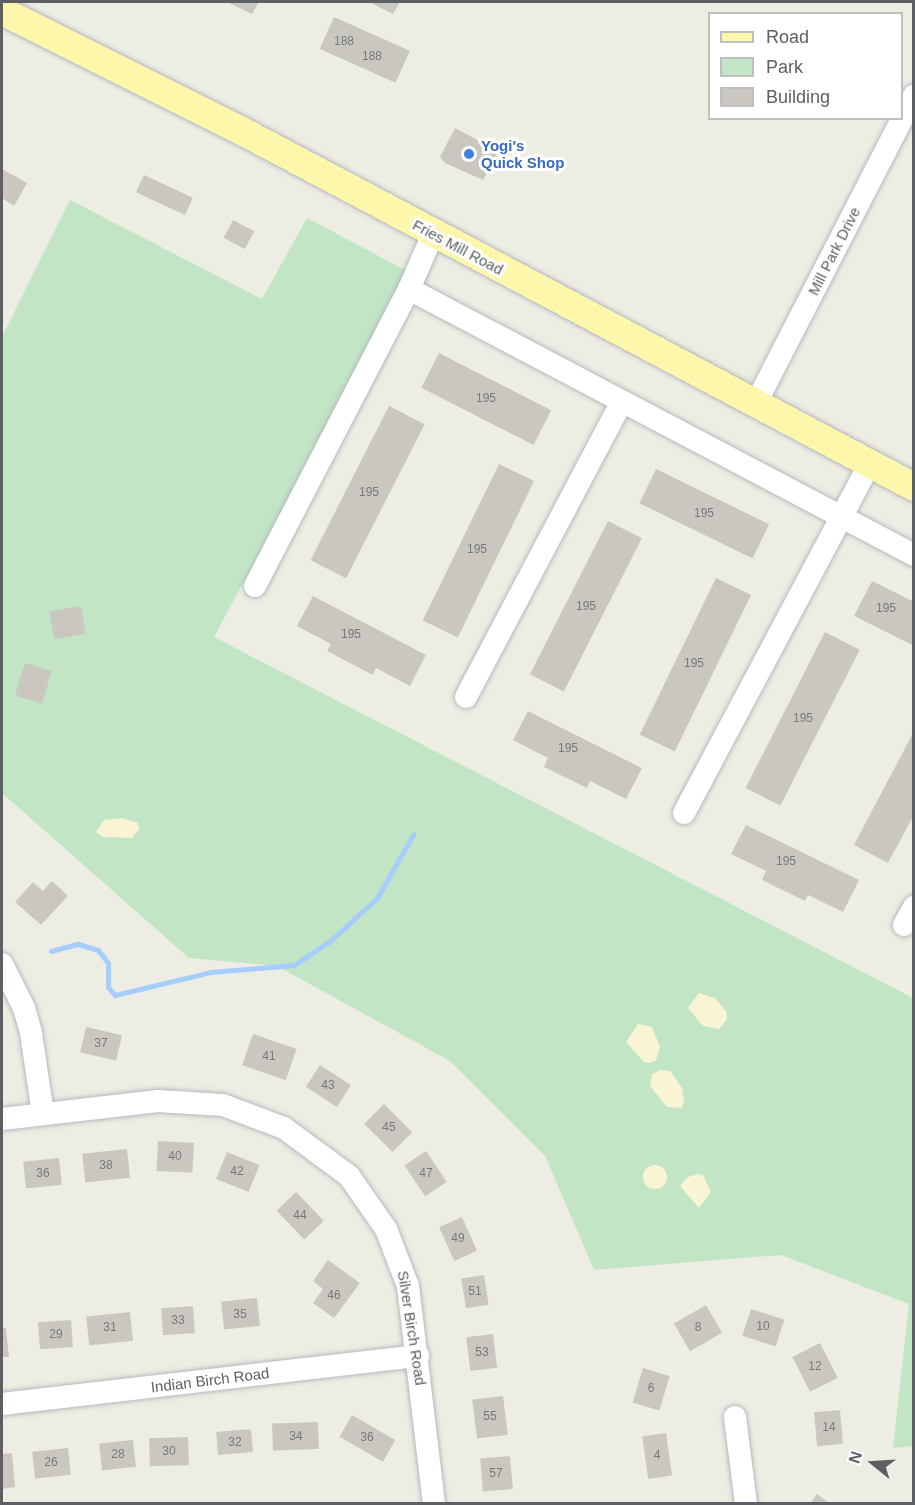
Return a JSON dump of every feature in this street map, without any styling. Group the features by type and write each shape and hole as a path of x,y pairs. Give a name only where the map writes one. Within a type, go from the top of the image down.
{"main road":[{"name":"Fries Mill Road","path":"2,11 240,130 755,405 914,487"}],"street":[{"name":"Mill Park Drive","path":"903,117 914,96"},
{"name":"Mill Park Drive","path":"755,405 902,120"},
{"path":"255,586 409,289 433,234"},
{"path":"409,289 621,403 914,555"},
{"path":"466,697 621,403"},
{"path":"684,813 869,465"},
{"path":"2,964 24,1008 31,1033 44,1114"},
{"name":"Silver Birch Road","path":"2,1119 130,1103 200,1102 245,1111 300,1137 349,1176 386,1229 408,1287 434,1503"},
{"name":"Indian Birch Road","path":"2,1404 418,1356"},
{"path":"735,1417 746,1503"}],"green space":[{"path":"70,200 262,299 307,218 409,272 214,637 913,998 913,1446 893,1448 909,1304 781,1255 594,1270 545,1156 450,1061 277,966 189,958 2,793 2,337"}],"sand":[{"path":"123,818 138,823 139,829 132,838 103,837 96,832 104,820"},
{"path":"699,993 715,998 726,1011 727,1019 719,1029 703,1026 688,1008"},
{"path":"638,1024 652,1027 660,1047 656,1060 650,1063 644,1062 626,1042"},
{"path":"660,1070 670,1071 682,1088 684,1102 681,1108 667,1107 650,1086 652,1074"},
{"path":"655,1165 664,1168 667,1177 664,1186 655,1189 646,1186 643,1177 646,1168"},
{"path":"703,1175 711,1192 699,1208 680,1186 688,1177"}],"building":[{"path":"227,2 259,2 252,14"},
{"path":"369,2 400,2 393,14"},
{"path":"334,17 410,51 396,83 320,49"},
{"name":"Yogi's Quick Shop","path":"455,128 498,151 483,180 445,163 440,157"},
{"path":"2,169 27,183 14,206 2,198"},
{"path":"144,175 193,198 185,215 136,192"},
{"path":"233,220 254,231 245,249 224,238"},
{"path":"439,353 551,410 534,445 421,388"},
{"path":"389,406 425,424 346,578 310,560"},
{"path":"499,464 534,481 458,637 423,620"},
{"path":"656,469 769,524 753,558 639,503"},
{"path":"608,521 642,538 564,692 530,674"},
{"path":"716,578 751,595 675,751 640,734"},
{"path":"872,581 914,602 914,646 854,616"},
{"path":"313,596 426,655 410,686 376,668 373,675 327,651 331,644 297,626"},
{"path":"81,606 86,634 54,639 49,612"},
{"path":"825,632 860,650 780,806 746,788"},
{"path":"25,663 52,671 42,704 15,696"},
{"path":"528,711 642,768 626,799 590,781 587,788 544,767 548,758 513,740"},
{"path":"914,731 914,815 888,863 854,845"},
{"path":"746,825 859,880 843,912 808,895 805,901 762,880 766,871 731,854"},
{"path":"52,881 68,896 41,925 15,902 33,882 43,891"},
{"path":"86,1027 122,1035 116,1061 80,1052"},
{"path":"253,1034 296,1049 286,1080 242,1065"},
{"path":"320,1065 351,1085 337,1107 306,1087"},
{"path":"384,1104 412,1132 392,1152 364,1124"},
{"path":"158,1141 194,1143 192,1173 156,1171"},
{"path":"127,1149 130,1178 85,1183 82,1154"},
{"path":"426,1151 447,1182 425,1196 404,1166"},
{"path":"227,1152 259,1165 249,1192 216,1179"},
{"path":"59,1158 62,1185 26,1189 23,1162"},
{"path":"296,1192 324,1221 304,1240 277,1211"},
{"path":"462,1217 477,1251 454,1261 439,1227"},
{"path":"328,1260 360,1283 334,1318 313,1303 323,1289 313,1281"},
{"path":"484,1275 489,1305 466,1308 461,1279"},
{"path":"257,1298 260,1326 224,1330 221,1302"},
{"path":"706,1305 722,1333 690,1351 674,1324"},
{"path":"193,1306 195,1333 163,1335 161,1308"},
{"path":"751,1309 784,1320 776,1346 742,1336"},
{"path":"130,1312 133,1341 89,1345 86,1317"},
{"path":"71,1320 73,1347 40,1349 38,1322"},
{"path":"2,1328 6,1328 9,1357 2,1357"},
{"path":"493,1334 497,1368 470,1371 466,1337"},
{"path":"820,1343 838,1378 810,1392 792,1357"},
{"path":"643,1368 670,1376 659,1411 632,1402"},
{"path":"503,1396 508,1435 477,1438 472,1400"},
{"path":"840,1410 843,1444 817,1446 814,1412"},
{"path":"352,1415 395,1440 383,1462 340,1437"},
{"path":"318,1422 319,1449 273,1451 272,1424"},
{"path":"251,1429 253,1452 218,1455 216,1432"},
{"path":"666,1433 672,1476 648,1479 642,1436"},
{"path":"188,1437 189,1465 150,1466 149,1438"},
{"path":"133,1440 136,1467 102,1470 99,1444"},
{"path":"68,1448 71,1475 35,1479 32,1452"},
{"path":"12,1453 15,1487 2,1489 2,1454"},
{"path":"510,1456 513,1489 483,1491 480,1459"},
{"path":"817,1494 830,1504 810,1504"}],"waterway":[{"path":"51,951 78,944 98,950 108,963 108,987 115,995 211,972 294,965 330,941 377,898 413,835"}],"place":[{"name":"Yogi's Quick Shop","path":"469,154"}]}
